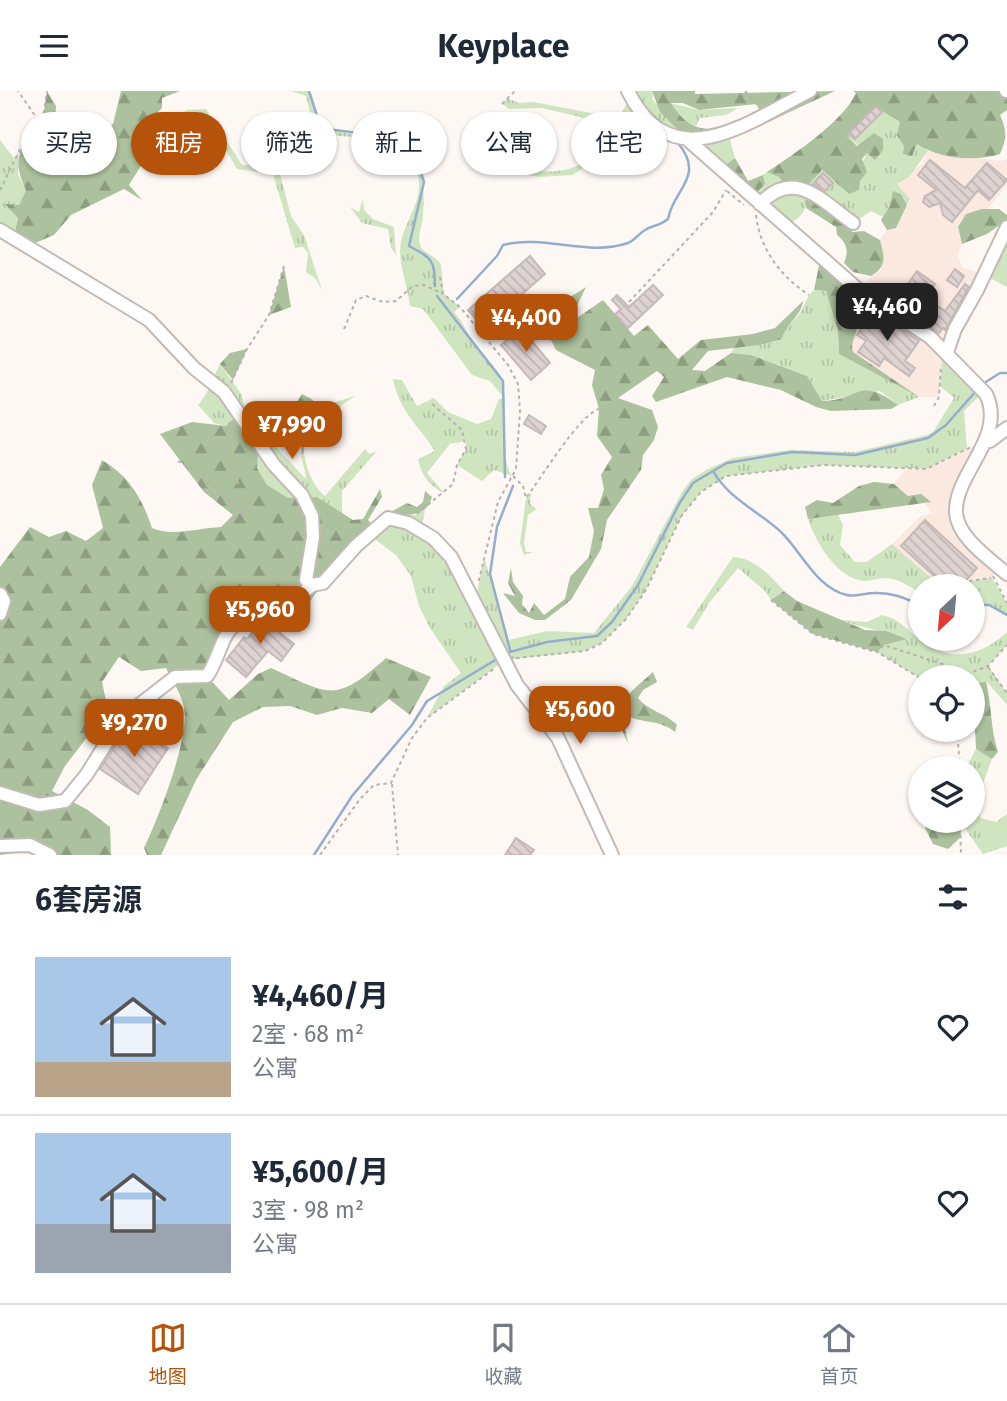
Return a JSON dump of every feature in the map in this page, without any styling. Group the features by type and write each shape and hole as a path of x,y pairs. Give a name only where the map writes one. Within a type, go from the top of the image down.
{"street":[{"path":"628,91 639,113 658,130 688,140 861,292 947,352 986,394 993,404 993,429 989,442 962,491 956,513 965,534 999,572"},
{"path":"688,140 712,138 810,91"},
{"path":"760,204 778,189 802,189 815,194 853,223"},
{"path":"947,352 955,329 1007,227"},
{"path":"0,230 149,320 194,367 224,392 280,472 302,495 312,516 313,537 306,580 312,585"},
{"path":"989,442 1007,428"},
{"path":"0,793 39,805 65,801 87,774 121,719 175,677 207,676 229,631 264,610 285,604 312,585 323,583 373,530 388,518 408,523 433,538 451,557 517,685 558,738 612,855"},
{"path":"0,594 4,601 0,614"},
{"path":"0,846 30,845 50,855"}],"path":[{"path":"18,91 33,112"},
{"path":"44,112 47,91"},
{"path":"502,104 515,91"},
{"path":"746,91 763,115"},
{"path":"0,190 21,150"},
{"path":"629,302 713,212 726,190 756,215 764,248 792,284 809,295"},
{"path":"224,392 269,315 284,266"},
{"path":"440,277 443,294"},
{"path":"344,329 356,300 366,296 383,302 396,301 413,286 424,285 443,294 460,307 508,365 518,384 519,450 512,476 498,502 475,605"},
{"path":"934,406 939,397 942,361 947,352"},
{"path":"398,521 402,515 415,515 425,510 445,494 453,484 457,465 466,449 462,430 438,412 430,401"},
{"path":"512,476 523,487 526,498 579,426 592,411 600,409"},
{"path":"231,522 248,506 223,449 226,426 239,413"},
{"path":"398,855 391,783 412,738 427,718 503,657 585,651 602,643 626,619 646,590 682,515 701,492 724,477 824,465 926,468 957,452 989,442"},
{"path":"178,461 203,475 243,513"},
{"path":"999,572 1007,603"},
{"path":"771,600 813,633 877,652 908,671"},
{"path":"877,652 884,645 970,673 988,666 1007,645"},
{"path":"988,666 1007,692"},
{"path":"320,855 359,799 374,785 391,783"},
{"path":"960,833 961,855"}],"shaded area":[{"path":"928,151 1001,161 1007,159 1007,186 987,209 982,209 958,227 962,244 958,255 962,267 984,275 942,361 939,397 919,397 852,352 851,343 857,329 855,313 861,292 871,276 881,270 880,240 887,230 896,228 910,200 896,184 922,164"},
{"path":"989,442 956,513 965,534 998,566 992,578 985,579 985,574 926,574 892,544 920,516 933,514 924,503 930,502 908,496 894,484 905,470 926,469 967,448"}],"green space":[{"path":"47,91 56,106 56,112 44,112"},
{"path":"121,91 180,91 162,98 162,108 158,112 131,112 131,175 135,175 129,185 142,200 124,189 71,215 54,235 26,247 13,240 18,218 5,204 19,205 26,190 20,173 18,166 21,150 21,175 117,175 116,112"},
{"path":"291,91 309,91 315,112 310,112 306,96"},
{"path":"628,91 652,91 653,100 664,112 622,112 631,97"},
{"path":"652,91 695,91 695,94 835,91 753,129 742,127 688,140 667,119 667,112 660,112","holes":["671,103 683,103 699,110 756,104 759,109 734,122 712,129 691,124"]},
{"path":"853,91 1007,91 1007,110 1000,115 1005,134 1000,154 957,158 936,153 917,144 912,156 903,154 904,146 897,135 900,122 876,107 847,136 857,146 874,133 883,139 883,150 875,160 867,153 862,159 867,172 860,181 859,190 849,194 822,170 808,185 853,223 852,232 864,231 880,240 882,264 871,276 853,272 844,263 846,247 837,235 836,227 806,208 805,201 814,194 783,183 779,177 767,172 829,126 850,104 856,93"},
{"path":"507,98 519,103 533,102 586,112 571,112 571,115 541,108 509,109 502,104"},
{"path":"670,103 699,110 738,108 726,115 700,118 696,126 684,120"},
{"path":"876,106 900,122 900,129 928,151 909,177 897,184 910,199 907,205 901,194 883,217 871,211 853,223 806,201 803,213 787,226 745,191 765,184 763,175 767,172 779,177 783,183 808,185 821,170 849,193 867,153 847,136"},
{"path":"206,109 208,112 183,112"},
{"path":"667,116 688,140 667,131"},
{"path":"337,131 351,134 351,137 337,136"},
{"path":"728,132 735,158 721,168 688,140"},
{"path":"0,140 14,158 18,152 18,174 26,190 19,205 6,205 18,217 13,240 0,230"},
{"path":"227,142 241,163 241,170 237,169 227,152"},
{"path":"735,158 748,181 763,175 765,184 758,191 745,191 721,168"},
{"path":"571,168 573,175 539,177 528,175 557,175 557,171"},
{"path":"273,175 280,175 291,216 304,235 322,290 315,278 306,272 308,253 303,247 295,248"},
{"path":"418,175 421,175 424,195 419,235 421,247 441,264 444,294 460,307 454,312 477,349 496,369 503,384 504,394 506,457 512,476 494,470 482,481 457,465 466,449 466,441 450,444 427,473 445,494 431,484 419,465 418,459 435,451 400,401 393,379 402,380 417,406 434,398 448,412 477,424 491,419 499,399 504,398 490,381 472,375 423,309 410,306 400,250 417,198"},
{"path":"893,191 901,194 907,205 896,228 887,230 881,220 890,206"},
{"path":"363,199 364,210 373,219 394,227 396,255 391,248 388,229 362,223 350,207 359,212"},
{"path":"982,209 999,209 1007,215 1007,220 987,234 962,244 958,227 966,214"},
{"path":"1007,227 1007,287 984,275"},
{"path":"821,256 861,292 853,352 919,397 839,354 838,330 826,291 814,290"},
{"path":"284,266 291,307 269,315"},
{"path":"586,287 572,316 577,318 603,300 634,336 648,325 678,359 701,340 753,334 775,328 803,301 782,339 759,345 708,351 692,370 705,371 731,353 751,355 807,376 822,401 866,391 885,396 898,405 891,409 831,411 816,407 781,390 727,377 656,402 652,396 664,377 657,371 618,398 652,410 658,427 654,440 643,455 641,470 607,520 601,549 571,600 545,620 535,620 519,613 503,593 515,596 508,583 511,568 513,582 523,596 522,604 529,613 534,603 544,615 565,599 570,577 589,557 594,531 588,508 598,508 604,489 601,475 612,457 597,436 599,409 592,385 595,370 556,350 549,336 572,296"},
{"path":"814,290 826,291 838,330 839,354 919,397 898,405 880,391 821,401 807,376 751,355 731,353 734,347 753,344 779,333 794,321"},
{"path":"247,349 233,380 220,364 230,353"},
{"path":"947,352 986,394 976,399 964,411 967,448 926,469 824,465 726,476 701,492 682,515 646,590 626,619 602,643 585,651 505,660 427,718 444,686 461,673 430,628 419,606 411,576 396,555 368,534 402,515 415,515 425,510 421,531 433,538 475,604 484,557 509,640 547,631 594,633 632,586 682,492 692,479 733,458 790,450 855,452 927,435 933,432 954,398 940,386 942,361"},
{"path":"220,364 242,395 249,427 239,413 226,426 214,423 198,405"},
{"path":"302,394 313,400 313,414 304,422 293,408"},
{"path":"355,396 342,405 325,428 304,447 310,474 325,496 365,449 369,454 377,451 342,491 342,514 317,497 288,498 267,486 257,468 259,442 250,428 274,445 306,479 301,457 302,447 332,403"},
{"path":"239,413 259,442 257,468 267,485 288,498 317,497 353,520 363,519 380,489 382,497 368,520 371,523 407,503 417,507 423,502 425,491 432,497 421,512 402,515 398,521 388,518 323,583 309,603 284,615 264,593 234,604 229,631 207,676 229,700 258,674 271,668 320,689 332,690 355,683 386,658 431,677 410,715 389,699 372,713 342,708 317,715 290,706 263,707 233,722 196,780 161,855 147,855 144,848 178,758 185,721 184,708 166,668 141,671 119,657 102,682 108,710 65,766 52,791 88,810 110,827 111,855 39,855 22,852 0,855 0,567 30,527 49,537 66,531 86,541 103,528 92,485 102,460 120,473 133,489 152,528 176,532 221,527 233,515 204,492 160,434 192,422 226,426"},
{"path":"874,482 894,484 908,496 921,494 931,502 808,519 805,507 817,500 833,503 859,486"},
{"path":"531,492 530,504 537,509 528,515 524,542 526,552 533,552 524,555 520,543 526,498"},
{"path":"838,514 843,525 840,545 855,562 867,562 892,544 926,574 908,574 908,586 886,578 864,581 854,578 828,557 808,519"},
{"path":"733,557 755,564 784,591 771,600 765,591 738,568 709,603 693,630 686,627"},
{"path":"992,578 1007,603 1007,615 985,605 985,579"},
{"path":"784,591 797,601 865,630 886,631 907,639 884,645 877,652 813,634 771,600"},
{"path":"882,615 889,617 908,630 908,651 940,651 948,654 985,651 985,647 1007,632 1007,645 988,666 1007,693 1007,705 985,681 985,665 908,665 908,671 877,652 884,645 906,639 841,620 867,622"},
{"path":"653,672 657,682 643,690 638,698 673,721 677,725 675,732 663,725 626,715 624,724 628,743 622,731 620,711 628,695"},
{"path":"985,681 998,752 992,759 976,749 976,742 985,742"},
{"path":"976,749 992,759 985,778 985,756 972,756"},
{"path":"1007,814 1007,846 983,854 968,833 985,833 985,819 996,822"},
{"path":"928,833 961,833 961,837 948,849 933,844"}],"building":[{"path":"876,106 882,112 855,139 849,133"},
{"path":"930,160 965,188 987,163 1007,180 989,200 978,190 952,222 943,215 940,203 929,207 923,202 925,196 936,190 918,175"},
{"path":"823,173 833,183 825,191 813,184"},
{"path":"530,256 545,274 484,328 468,310"},
{"path":"955,269 964,276 957,287 947,280"},
{"path":"917,271 935,284 925,297 945,311 965,284 969,287 945,330 943,328 939,333 896,301"},
{"path":"653,285 663,295 628,328 615,314 621,309 612,300 617,295 629,307"},
{"path":"874,311 919,341 905,361 915,368 909,376 884,358 879,366 858,352 866,341 857,335"},
{"path":"521,328 550,363 531,380 501,345"},
{"path":"529,415 546,426 541,434 524,424"},
{"path":"925,520 977,568 972,574 932,574 901,546"},
{"path":"271,617 284,628 280,633 294,644 281,661 268,651 246,677 226,660 244,637 247,639 261,621"},
{"path":"130,723 168,748 138,794 100,769"},
{"path":"516,838 534,850 530,855 505,855"}],"waterway":[{"path":"309,91 319,122 327,129 358,133 391,145 418,164 424,182 409,246 431,261 435,286 434,283"},
{"path":"457,299 497,256 503,245 534,242 613,247 631,242 645,230 668,219 688,174 686,155 678,143"},
{"path":"437,296 503,381 505,477"},
{"path":"981,385 1000,373 1007,373"},
{"path":"506,653 547,642 597,636 612,622 638,585 679,504 693,483 727,463 792,452 855,455 928,438 946,425 977,390"},
{"path":"713,471 735,497 781,532 818,577 836,591 853,596 886,593 908,600"},
{"path":"510,650 490,574 497,527 513,486"},
{"path":"985,605 1007,615"},
{"path":"314,855 352,796 412,725 427,701 497,659"}]}
